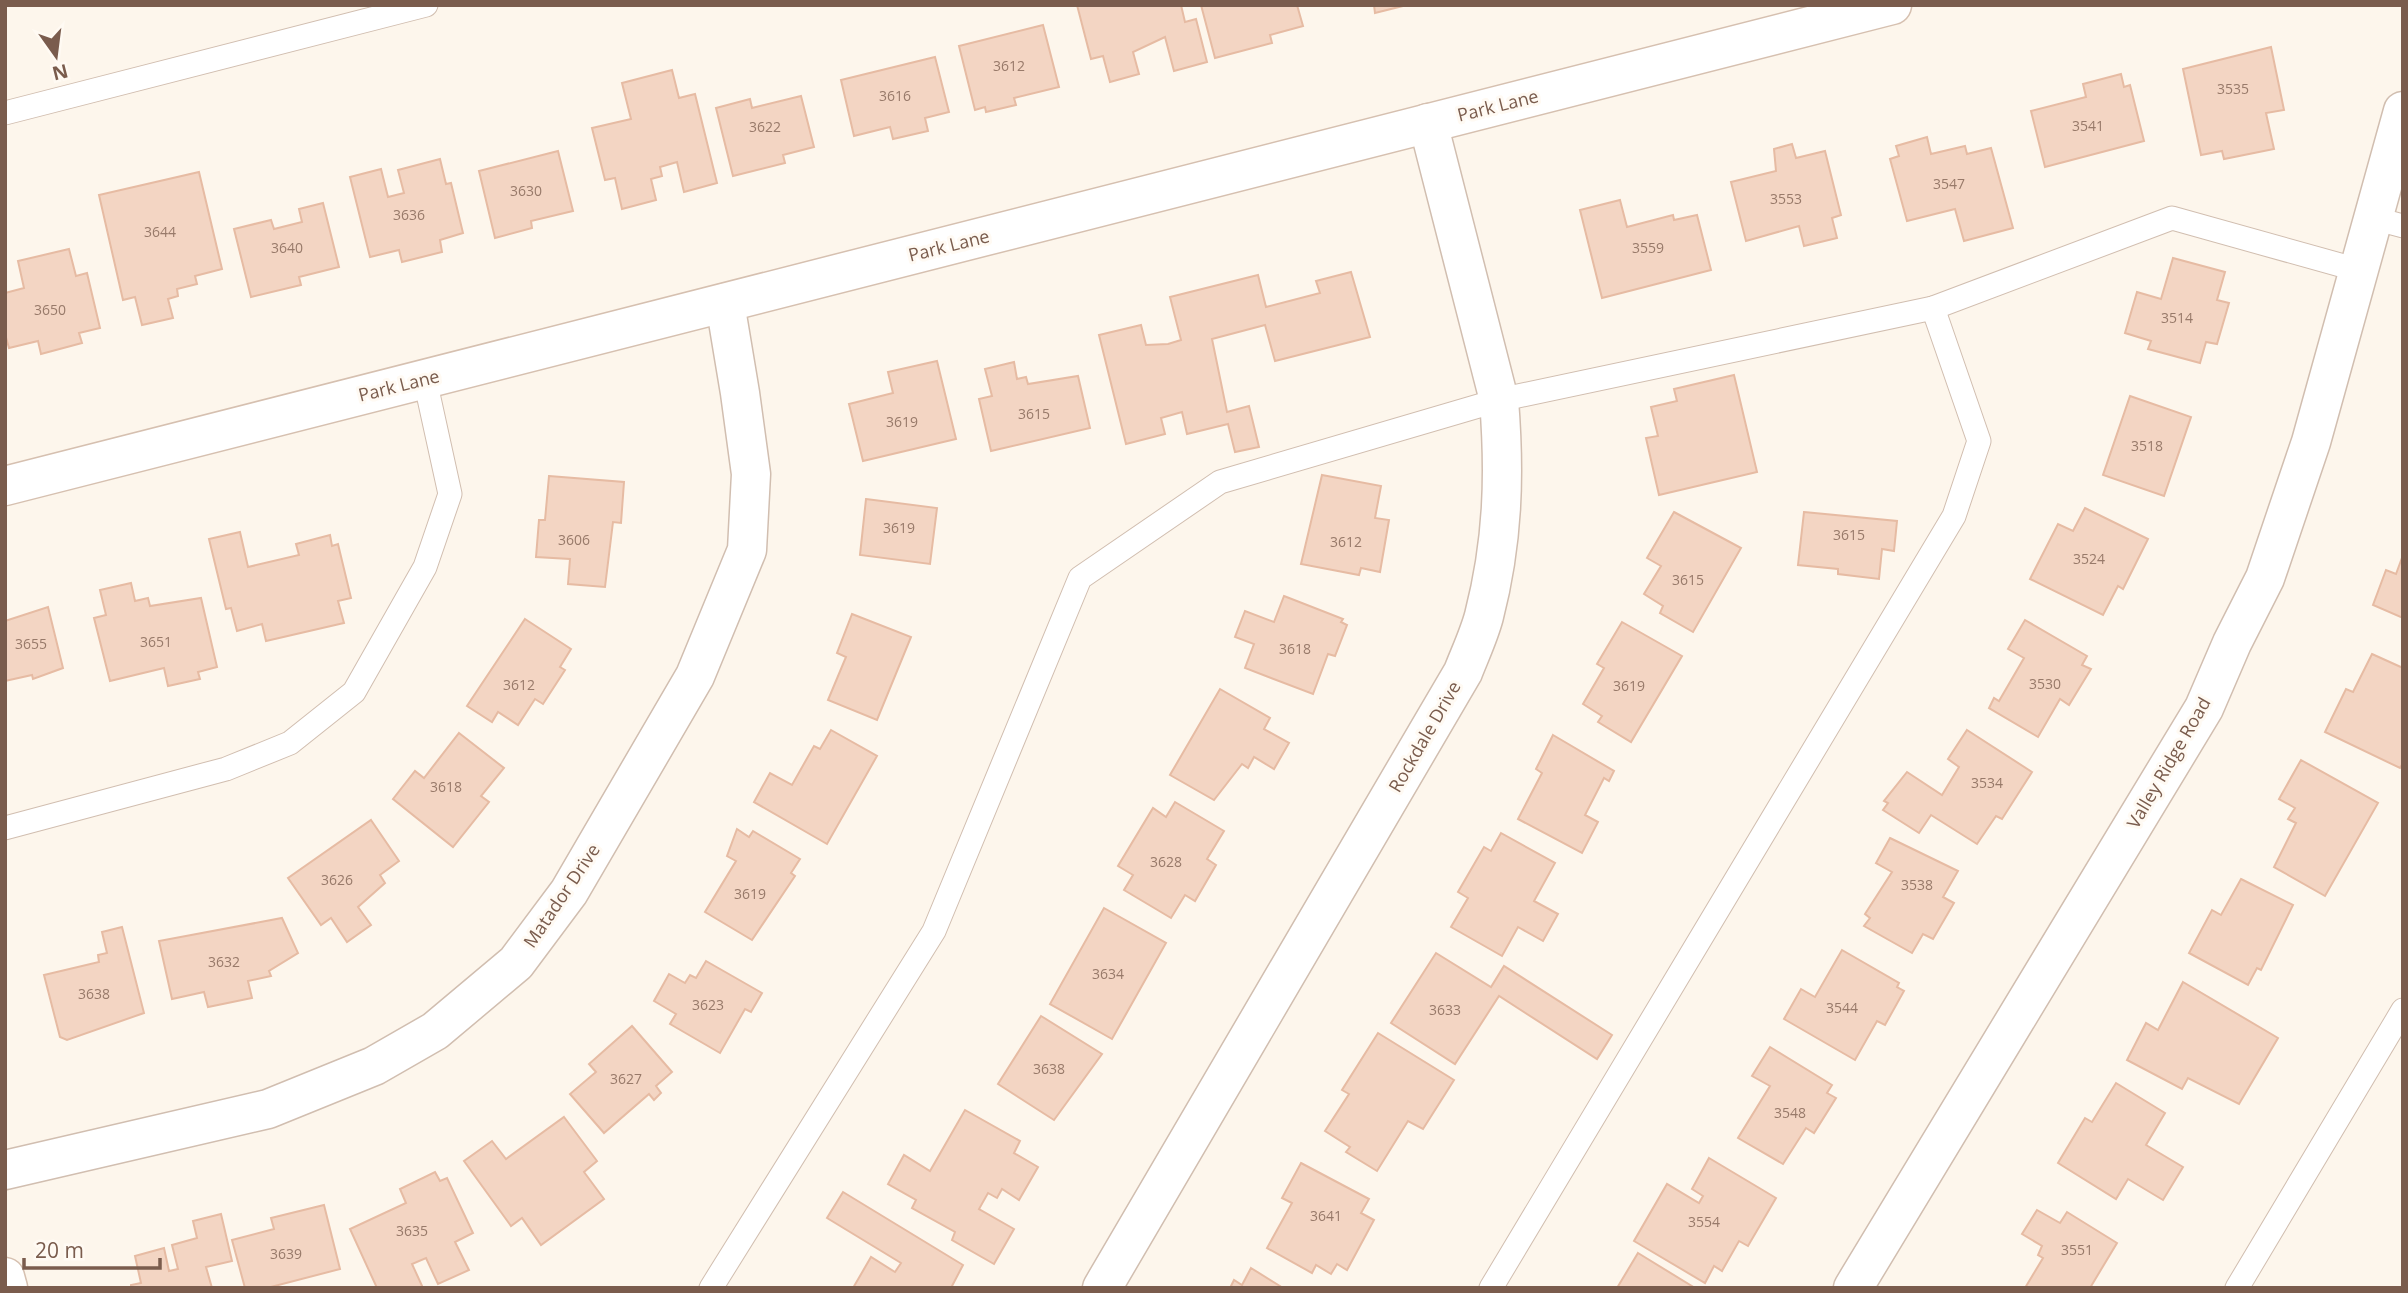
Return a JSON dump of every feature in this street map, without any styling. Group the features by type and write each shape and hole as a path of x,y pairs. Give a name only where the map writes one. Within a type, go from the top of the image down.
{"street":[{"name":"Park Lane","path":"5,486 1892,5"},
{"name":"Valley Ridge Road","path":"1853,1288 2204,708 2232,643 2265,578 2311,442 2358,270 2388,222 2403,111"},
{"name":"Rockdale Drive","path":"1102,1288 1462,672 1483,618 1497,549 1503,497 1499,400 1428,123"},
{"name":"Matador Drive","path":"5,1170 268,1109 373,1066 435,1031 516,963 569,892 695,676 747,550 751,474 725,303"},
{"path":"5,1277 8,1288"}],"lane":[{"path":"5,113 426,5"},
{"path":"711,1288 934,930 1080,578 1220,482 1499,400 1933,308 2172,218 2358,270"},
{"path":"1491,1288 1954,516 1979,441 1933,308"},
{"path":"5,828 226,769 290,743 354,692 425,567 450,494 425,380"},
{"path":"2237,1288 2403,1010"}],"building":[{"path":"1077,5 1181,5 1185,22 1196,19 1207,62 1174,71 1165,37 1133,52 1139,74 1110,82 1103,56 1091,59"},
{"path":"1201,5 1297,5 1303,26 1270,35 1272,43 1215,58"},
{"path":"1374,5 1407,5 1375,13"},
{"path":"1043,25 1059,87 1014,98 1016,105 986,112 985,107 975,110 959,46"},
{"path":"2271,47 2284,110 2266,113 2274,149 2224,159 2222,151 2201,155 2183,69"},
{"path":"935,57 949,112 925,118 928,131 893,139 890,127 854,136 841,80"},
{"path":"672,70 679,98 695,94 717,183 684,192 677,162 660,167 662,176 651,179 656,200 622,209 615,178 605,180 592,128 631,119 622,83"},
{"path":"2121,74 2124,87 2130,85 2144,141 2045,167 2031,111 2086,97 2083,84"},
{"path":"801,96 814,147 783,155 785,163 733,176 716,108 750,99 752,108"},
{"path":"1927,137 1931,154 1965,146 1967,154 1991,148 2013,228 1964,241 1955,209 1907,221 1890,159 1899,156 1896,146"},
{"path":"1792,144 1796,158 1825,151 1841,215 1832,218 1837,238 1804,246 1799,226 1746,241 1731,182 1776,171 1774,149"},
{"path":"558,151 573,211 531,221 532,228 495,238 479,171"},
{"path":"440,159 446,184 451,183 463,233 440,240 442,252 402,262 399,250 370,257 350,177 381,169 388,197 404,193 398,170"},
{"path":"199,172 222,269 195,276 197,284 177,289 178,296 168,299 173,318 142,325 135,297 123,300 99,195"},
{"path":"1620,200 1627,227 1673,215 1674,220 1697,215 1711,270 1602,298 1580,210"},
{"path":"323,203 339,267 299,277 301,285 251,297 234,229 271,220 274,229 302,222 299,209"},
{"path":"69,249 76,276 87,273 100,328 79,333 82,343 41,354 38,341 9,348 5,334 5,293 24,288 18,261"},
{"path":"2173,258 2225,272 2217,300 2229,303 2217,344 2206,342 2200,363 2148,349 2151,341 2125,333 2137,292 2161,299"},
{"path":"1351,272 1370,337 1275,361 1265,325 1212,339 1227,412 1249,406 1259,447 1235,452 1228,424 1187,434 1182,412 1161,418 1165,434 1126,444 1099,335 1141,325 1146,345 1168,344 1181,340 1170,297 1258,275 1266,307 1320,293 1316,281"},
{"path":"937,361 956,439 863,461 849,404 893,393 888,372"},
{"path":"1014,362 1017,379 1026,377 1028,384 1078,376 1090,428 991,451 979,399 992,396 985,369"},
{"path":"1734,375 1757,472 1659,495 1646,438 1658,436 1651,407 1677,401 1674,389"},
{"path":"2130,396 2191,417 2164,496 2103,475"},
{"path":"1322,475 1381,486 1375,518 1389,520 1380,572 1361,568 1359,575 1301,564"},
{"path":"549,476 624,482 621,523 613,522 605,587 568,584 570,559 536,557 539,520 545,520"},
{"path":"866,499 937,508 930,564 860,555"},
{"path":"2085,508 2148,539 2123,589 2118,586 2103,615 2030,579 2058,524 2073,531"},
{"path":"1674,512 1741,548 1693,632 1660,613 1663,606 1644,594 1661,566 1647,558"},
{"path":"1804,512 1897,521 1894,551 1882,549 1879,579 1838,574 1838,569 1798,565"},
{"path":"240,532 248,567 299,555 296,544 330,535 332,546 338,544 351,598 338,601 344,623 266,641 262,624 237,631 231,608 226,609 209,539"},
{"path":"2403,555 2403,618 2373,605 2386,570 2396,574"},
{"path":"131,583 135,601 148,598 150,606 201,598 217,667 198,672 200,679 168,686 164,668 110,681 94,618 106,615 100,590"},
{"path":"1284,596 1343,619 1341,622 1347,625 1335,656 1328,654 1313,694 1245,668 1254,644 1235,637 1245,611 1274,622"},
{"path":"48,607 63,668 33,679 32,675 5,681 5,621"},
{"path":"852,614 911,637 877,720 828,700 846,657 837,653"},
{"path":"525,619 571,649 560,667 565,670 543,704 535,699 518,725 498,712 492,722 467,706"},
{"path":"2025,620 2087,656 2082,665 2091,669 2069,705 2060,699 2038,737 1989,708 1994,698 1999,701 2024,658 2008,649"},
{"path":"1622,622 1682,656 1631,742 1598,722 1602,716 1583,704 1604,668 1597,664"},
{"path":"2372,654 2403,668 2403,763 2400,768 2325,732 2346,689 2353,692"},
{"path":"1220,689 1270,718 1264,729 1289,743 1274,769 1254,757 1248,768 1242,764 1214,800 1170,775"},
{"path":"831,730 877,756 827,844 754,802 770,773 792,785 814,746 820,749"},
{"path":"1967,730 2032,772 2002,819 1996,816 1977,844 1931,815 1919,833 1883,810 1888,803 1884,801 1907,772 1942,795 1959,767 1948,759"},
{"path":"459,733 504,768 481,796 489,802 453,847 393,799 415,771 424,778"},
{"path":"1553,735 1614,771 1609,781 1604,778 1585,815 1598,822 1582,853 1518,819 1542,773 1536,769"},
{"path":"2301,760 2378,803 2325,896 2274,867 2296,823 2288,819 2295,808 2279,799"},
{"path":"1175,802 1224,831 1207,859 1216,865 1195,901 1185,895 1171,918 1124,890 1133,875 1118,866 1153,808 1166,817"},
{"path":"371,820 399,861 380,875 385,883 358,907 371,925 347,942 331,918 321,925 288,878"},
{"path":"737,829 749,837 753,831 800,859 791,873 795,876 752,940 705,912 736,861 727,856"},
{"path":"1501,833 1555,863 1534,901 1558,914 1543,941 1518,927 1502,956 1451,927 1468,898 1458,892 1484,847 1491,851"},
{"path":"1890,838 1958,871 1943,897 1954,903 1933,939 1923,934 1912,953 1864,926 1870,918 1865,914 1892,872 1876,863"},
{"path":"2241,879 2293,905 2261,970 2257,968 2248,985 2189,953 2212,910 2221,915"},
{"path":"1104,908 1166,943 1112,1039 1050,1004"},
{"path":"282,918 298,953 269,971 271,976 248,981 252,998 208,1007 204,992 172,999 159,941"},
{"path":"122,927 144,1013 67,1040 60,1037 44,975 99,962 98,955 107,953 102,932"},
{"path":"1842,950 1899,983 1897,987 1904,991 1885,1025 1877,1021 1855,1060 1784,1019 1801,989 1815,997"},
{"path":"1436,953 1491,987 1504,966 1612,1035 1597,1059 1499,996 1455,1064 1391,1023"},
{"path":"706,961 762,993 751,1012 745,1009 720,1053 670,1024 676,1014 654,1001 669,974 685,983 690,975 696,978"},
{"path":"2183,982 2278,1038 2239,1104 2188,1078 2182,1089 2127,1060 2146,1023 2158,1030"},
{"path":"1041,1016 1102,1054 1054,1120 998,1084"},
{"path":"632,1026 672,1072 656,1086 661,1093 654,1100 649,1094 604,1133 570,1094 596,1072 589,1064"},
{"path":"1378,1033 1454,1080 1423,1129 1408,1121 1377,1171 1346,1152 1350,1147 1325,1131 1349,1094 1342,1090"},
{"path":"1770,1047 1832,1085 1827,1093 1836,1098 1814,1133 1806,1128 1783,1164 1738,1138 1770,1086 1752,1076"},
{"path":"2116,1083 2165,1113 2146,1145 2183,1167 2163,1200 2128,1179 2116,1199 2058,1163 2085,1118 2092,1122"},
{"path":"965,1110 1020,1141 1014,1153 1038,1167 1019,1200 1002,1189 997,1198 988,1193 979,1209 1014,1229 994,1264 952,1240 955,1232 912,1208 916,1200 888,1184 904,1155 930,1171"},
{"path":"564,1117 597,1161 584,1172 604,1199 541,1245 522,1218 511,1226 464,1161 492,1141 506,1159"},
{"path":"1709,1158 1776,1198 1748,1246 1739,1241 1722,1271 1714,1266 1705,1283 1634,1241 1667,1184 1699,1203 1703,1196 1692,1189"},
{"path":"1301,1163 1369,1199 1361,1213 1374,1220 1347,1270 1337,1264 1331,1274 1316,1265 1312,1273 1267,1248 1292,1203 1282,1198"},
{"path":"435,1172 440,1181 447,1178 473,1233 455,1242 469,1270 438,1284 426,1258 412,1264 423,1288 377,1288 350,1229 406,1203 400,1189"},
{"path":"843,1192 963,1265 951,1288 853,1288 871,1257 895,1272 901,1263 827,1218"},
{"path":"324,1205 340,1269 267,1288 245,1288 232,1240 274,1229 271,1218"},
{"path":"2037,1210 2060,1223 2067,1212 2117,1243 2090,1288 2025,1288 2043,1258 2038,1255 2042,1246 2022,1234"},
{"path":"221,1214 232,1261 206,1267 212,1288 131,1288 131,1285 141,1283 135,1256 164,1248 169,1271 178,1269 172,1245 197,1238 193,1221"},
{"path":"1638,1253 1695,1288 1617,1288"},
{"path":"1251,1268 1283,1288 1230,1288 1234,1280 1242,1285"}]}
